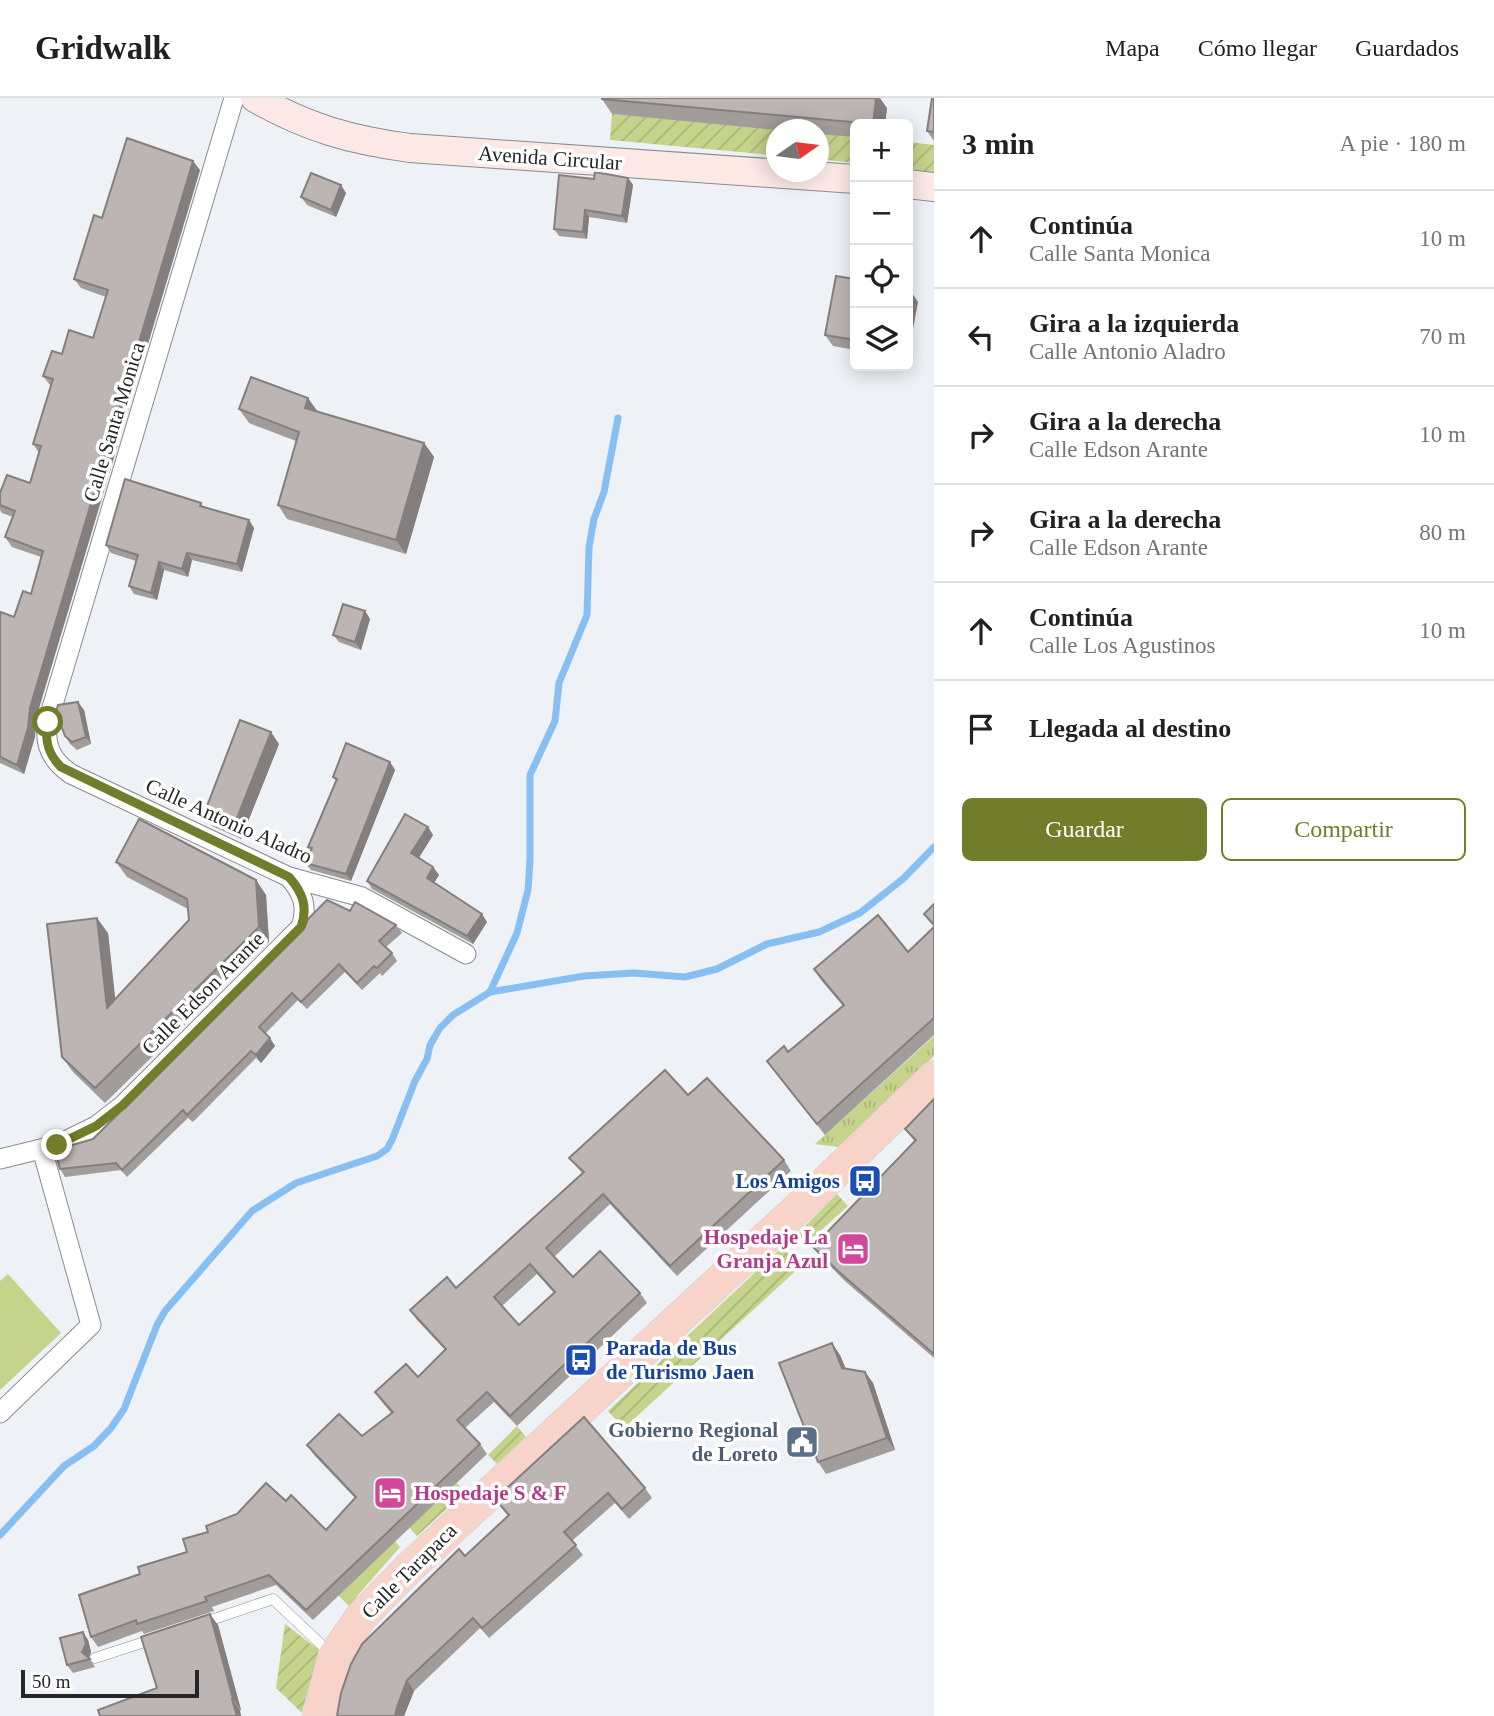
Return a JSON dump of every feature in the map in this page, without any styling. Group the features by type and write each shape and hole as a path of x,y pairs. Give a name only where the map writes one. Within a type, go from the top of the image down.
{"main road":[{"name":"Calle Tarapaca","path":"319,1716 334,1656 361,1617 409,1568 808,1199 934,1077"}],"street":[{"name":"Calle Santa Monica","path":"53,759 46,733 48,722 234,98"},
{"name":"Avenida Circular","path":"255,98 330,133 365,142 410,148 850,179"},
{"path":"913,185 934,187"},
{"name":"Calle Antonio Aladro","path":"53,759 71,774 289,877 362,897 466,954"},
{"name":"Calle Edson Arante","path":"0,1159 57,1145 96,1126 123,1105 301,927 306,915 304,900 289,877"},
{"path":"0,1413 91,1325 42,1149"}],"lane":[{"path":"197,1625 273,1599 334,1656"},
{"path":"95,1658 159,1637"}],"green space":[{"path":"612,114 766,128 766,154 610,140"},
{"path":"829,134 850,136 850,162 829,160"},
{"path":"913,143 934,145 934,172 913,170"},
{"path":"934,1036 934,1056 838,1147 815,1144"},
{"path":"837,1194 848,1206 807,1243 797,1234"},
{"path":"782,1247 800,1267 624,1428 608,1411"},
{"path":"8,1274 61,1333 0,1390 0,1281"},
{"path":"517,1426 526,1437 497,1464 488,1455"},
{"path":"457,1483 464,1493 417,1536 409,1527"},
{"path":"394,1540 400,1547 350,1607 338,1595"},
{"path":"285,1624 319,1650 302,1713 276,1688"}],"building":[{"path":"876,98 874,119 850,119 850,122 602,99"},
{"path":"934,98 934,132 927,131"},
{"path":"127,138 193,161 30,708 28,728 17,765 0,757 0,617 1,612 14,617 23,591 31,594 43,551 5,537 15,511 0,505 0,493 7,475 30,483 41,446 33,444 53,379 43,376 52,351 62,354 69,330 93,338 108,290 74,279 94,215 102,218"},
{"path":"595,172 628,178 622,216 585,210 583,232 554,229 559,175 594,179"},
{"path":"311,173 341,185 331,210 301,197"},
{"path":"836,276 850,278 850,339 825,335"},
{"path":"251,377 308,398 305,408 424,443 396,540 278,505 299,432 239,409"},
{"path":"125,479 249,520 237,564 187,553 182,569 159,562 151,593 129,586 138,555 106,545"},
{"path":"343,604 365,611 355,642 333,635"},
{"path":"78,702 86,737 72,742 65,736 56,712 58,705"},
{"path":"240,720 271,732 233,828 204,814"},
{"path":"346,743 390,762 346,874 305,863 312,848 308,847 337,779 333,777"},
{"path":"405,814 428,827 411,853 433,867 427,878 482,914 467,936 367,881"},
{"path":"139,819 256,880 259,927 95,1088 62,1057 47,924 97,918 107,1008 189,920 187,899 116,862"},
{"path":"327,900 350,911 355,902 396,925 379,941 392,953 357,983 339,964 301,1002 292,993 259,1027 270,1038 256,1055 251,1051 187,1115 183,1110 122,1170 116,1163 60,1169 55,1150 93,1139 304,928 308,919"},
{"path":"934,904 934,925 924,914"},
{"path":"878,915 908,952 934,927 934,1018 817,1124 767,1061 784,1046 788,1052 844,1005 814,969"},
{"path":"665,1070 688,1095 707,1078 784,1160 670,1266 603,1194 546,1248 573,1277 600,1251 640,1293 510,1416 487,1392 457,1420 480,1444 306,1610 269,1575 205,1597 207,1601 137,1624 136,1620 91,1637 79,1595 140,1574 138,1567 187,1552 183,1539 208,1532 206,1526 237,1514 266,1483 286,1501 291,1495 326,1530 356,1497 307,1445 339,1414 362,1436 393,1412 375,1392 406,1364 418,1377 446,1349 410,1310 447,1277 456,1288 584,1172 569,1158","holes":["530,1264 555,1292 519,1325 494,1297"]},
{"path":"934,1099 934,1354 813,1247 916,1140 905,1129"},
{"path":"832,1343 842,1368 865,1372 887,1438 818,1462 779,1363"},
{"path":"584,1417 645,1488 622,1509 608,1493 564,1532 576,1545 482,1628 473,1618 407,1680 395,1716 337,1716 341,1693 351,1664 362,1644 459,1549 465,1556 509,1515 495,1499"},
{"path":"210,1614 237,1716 100,1716 98,1710 157,1688 141,1637"},
{"path":"83,1632 86,1644 82,1652 90,1659 67,1665 60,1638"}],"waterway":[{"path":"0,1535 64,1466 94,1446 111,1428 124,1409 165,1311 252,1211 296,1183 377,1156 387,1149 427,1059 430,1045 440,1028 453,1015 490,992 517,933 528,890 530,775 555,721 559,683 587,615 589,547 594,519 604,492 618,418"},
{"path":"490,992 584,976 634,973 685,977 717,969 767,944 819,932 860,913 904,878 934,847"}],"place":[{"name":"Los Amigos","path":"865,1181"},
{"name":"Hospedaje La Granja Azul","path":"853,1249"},
{"name":"Parada de Bus de Turismo Jaen","path":"581,1360"},
{"name":"Gobierno Regional de Loreto","path":"802,1442"},
{"name":"Hospedaje S & F","path":"390,1493"}],"route":[{"path":"48,722 47,745 53,759 61,767 289,877 304,900 306,915 301,927 123,1105 96,1126 57,1145"}]}
